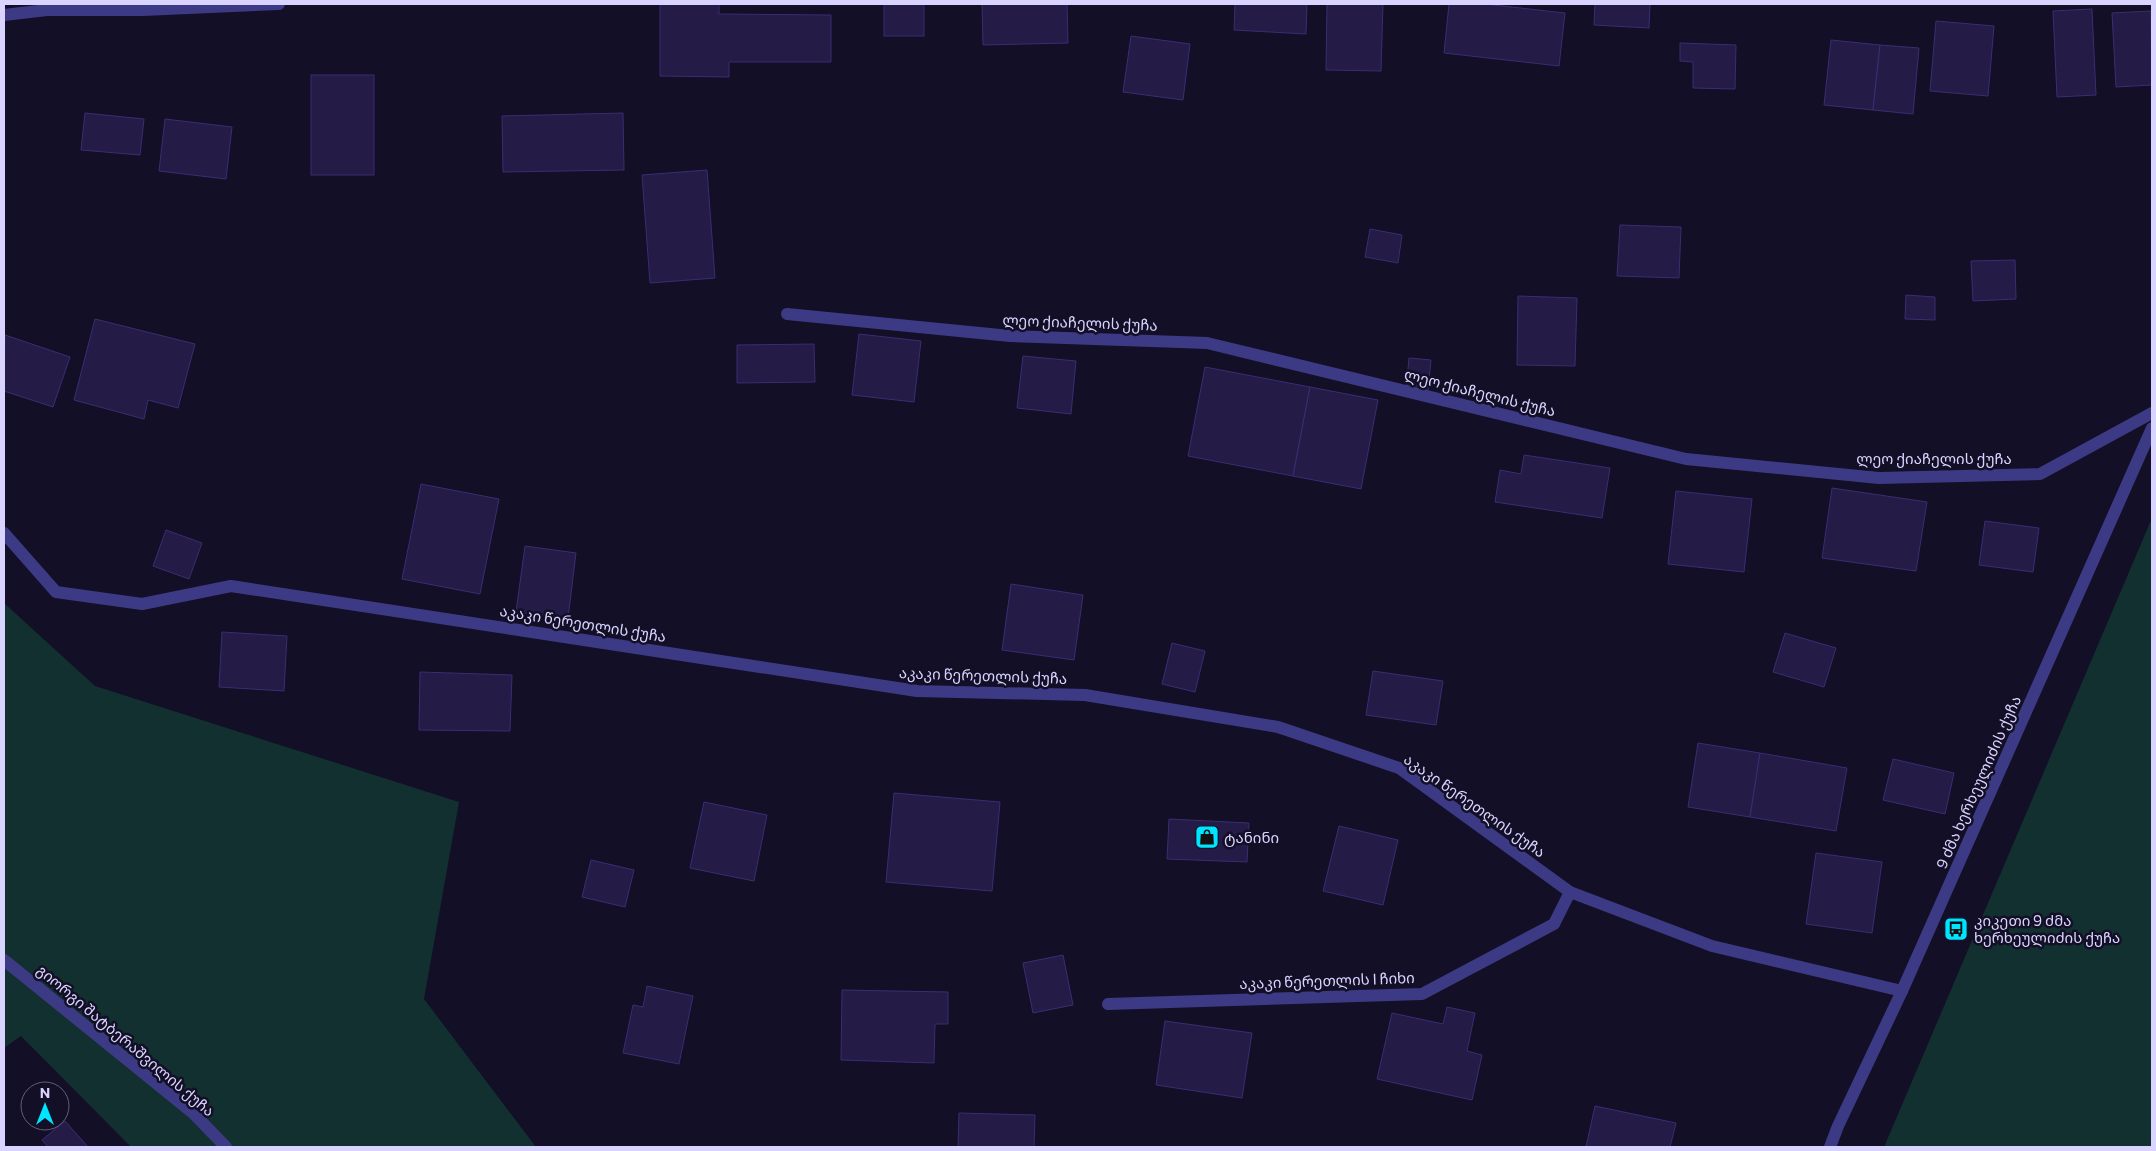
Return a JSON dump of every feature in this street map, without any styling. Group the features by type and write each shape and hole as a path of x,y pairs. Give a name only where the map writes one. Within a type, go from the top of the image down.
{"street":[{"path":"4,15 47,10 143,10 279,4"},
{"name":"ლეო ქიაჩელის ქუჩა","path":"787,314 1010,336 1207,343 1686,460 1879,478 2040,474 2152,413"},
{"name":"9 ძმა ხერხეულიძის ქუჩა","path":"1830,1147 1838,1126 1902,991 2152,428"},
{"name":"აკაკი წერეთლის ქუჩა","path":"4,533 56,592 142,604 231,586 916,691 1085,695 1278,727 1399,768 1570,892 1712,946 1902,991"},
{"name":"აკაკი წერეთლის I ჩიხი","path":"1108,1004 1422,994 1554,924 1570,892"},
{"name":"გიორგი შატბერაშვილის ქუჩა","path":"4,960 192,1113 226,1147"}],"green space":[{"path":"2152,518 2152,1147 1884,1147"},
{"path":"4,603 95,686 459,802 424,999 536,1147 131,1147 70,1085 70,1081 66,1081 21,1036 4,1048"}],"building":[{"path":"660,4 719,4 719,14 831,15 831,62 729,62 729,77 660,76"},
{"path":"884,4 924,4 924,36 884,36"},
{"path":"982,4 1067,4 1068,43 983,45"},
{"path":"1235,4 1307,4 1306,34 1234,30"},
{"path":"1327,4 1383,4 1381,71 1326,70"},
{"path":"1449,4 1485,4 1565,13 1559,66 1444,53"},
{"path":"1595,4 1650,4 1649,28 1594,25"},
{"path":"2092,9 2096,95 2057,97 2053,11"},
{"path":"2151,11 2152,85 2116,87 2112,13"},
{"path":"1936,21 1994,26 1988,96 1930,91"},
{"path":"1131,36 1190,44 1183,100 1123,92"},
{"path":"1831,40 1880,45 1873,110 1824,105"},
{"path":"1680,43 1736,45 1735,89 1693,88 1693,62 1680,61"},
{"path":"1880,45 1919,48 1913,114 1873,110"},
{"path":"311,75 374,75 374,175 311,175"},
{"path":"85,113 144,119 140,155 81,150"},
{"path":"623,113 624,170 503,172 502,116"},
{"path":"165,119 232,127 226,179 159,171"},
{"path":"707,170 715,278 650,283 642,175"},
{"path":"1620,225 1681,227 1679,278 1617,276"},
{"path":"1370,229 1402,235 1398,263 1365,257"},
{"path":"2015,260 2016,299 1973,301 1971,261"},
{"path":"1906,295 1935,297 1935,320 1905,319"},
{"path":"1518,296 1577,298 1575,366 1517,365"},
{"path":"95,319 195,344 178,408 148,400 144,419 74,400"},
{"path":"859,334 921,341 914,402 852,395"},
{"path":"5,335 70,357 53,407 4,391"},
{"path":"814,344 815,382 737,383 737,345"},
{"path":"1023,356 1076,361 1071,414 1017,408"},
{"path":"1409,358 1431,360 1428,391 1406,390"},
{"path":"1205,367 1310,387 1293,476 1188,456"},
{"path":"1310,387 1378,400 1361,489 1293,476"},
{"path":"1524,455 1610,468 1602,518 1495,502 1500,470 1521,474"},
{"path":"421,484 499,499 480,594 402,579"},
{"path":"1832,488 1927,502 1916,571 1822,558"},
{"path":"1676,491 1752,499 1744,572 1668,564"},
{"path":"1985,521 2039,528 2033,572 1979,565"},
{"path":"166,530 202,543 189,579 153,566"},
{"path":"525,546 576,553 568,618 516,612"},
{"path":"1011,584 1083,595 1074,660 1002,650"},
{"path":"222,632 287,636 284,691 219,687"},
{"path":"1785,633 1836,648 1824,687 1773,672"},
{"path":"1172,643 1205,651 1195,692 1162,684"},
{"path":"1373,671 1443,681 1436,725 1366,715"},
{"path":"420,672 512,675 510,731 419,730"},
{"path":"1698,743 1760,753 1750,817 1688,807"},
{"path":"1760,753 1847,768 1836,831 1750,817"},
{"path":"1893,759 1954,773 1945,814 1883,800"},
{"path":"894,793 1000,802 992,891 886,882"},
{"path":"704,802 767,815 754,881 690,868"},
{"path":"1169,819 1249,823 1247,862 1167,859"},
{"path":"1339,826 1398,840 1383,905 1323,891"},
{"path":"1816,853 1882,862 1872,933 1806,924"},
{"path":"591,860 634,870 625,907 582,897"},
{"path":"1063,955 1073,1005 1033,1013 1023,963"},
{"path":"647,986 693,996 679,1064 623,1053 633,1005 643,1007"},
{"path":"842,990 948,992 948,1024 935,1024 934,1063 841,1060"},
{"path":"1447,1007 1475,1013 1467,1051 1482,1055 1472,1100 1377,1079 1392,1013 1443,1024"},
{"path":"1165,1021 1252,1033 1242,1098 1156,1085"},
{"path":"1595,1106 1676,1123 1670,1147 1586,1147"},
{"path":"959,1113 1035,1115 1034,1147 958,1147"},
{"path":"70,1127 88,1147 48,1147 42,1140 53,1131 70,1131"}],"place":[{"name":"ტანინი","path":"1207,837"},
{"name":"კიკეთი 9 ძმა ხერხეულიძის ქუჩა","path":"1956,929"}]}
